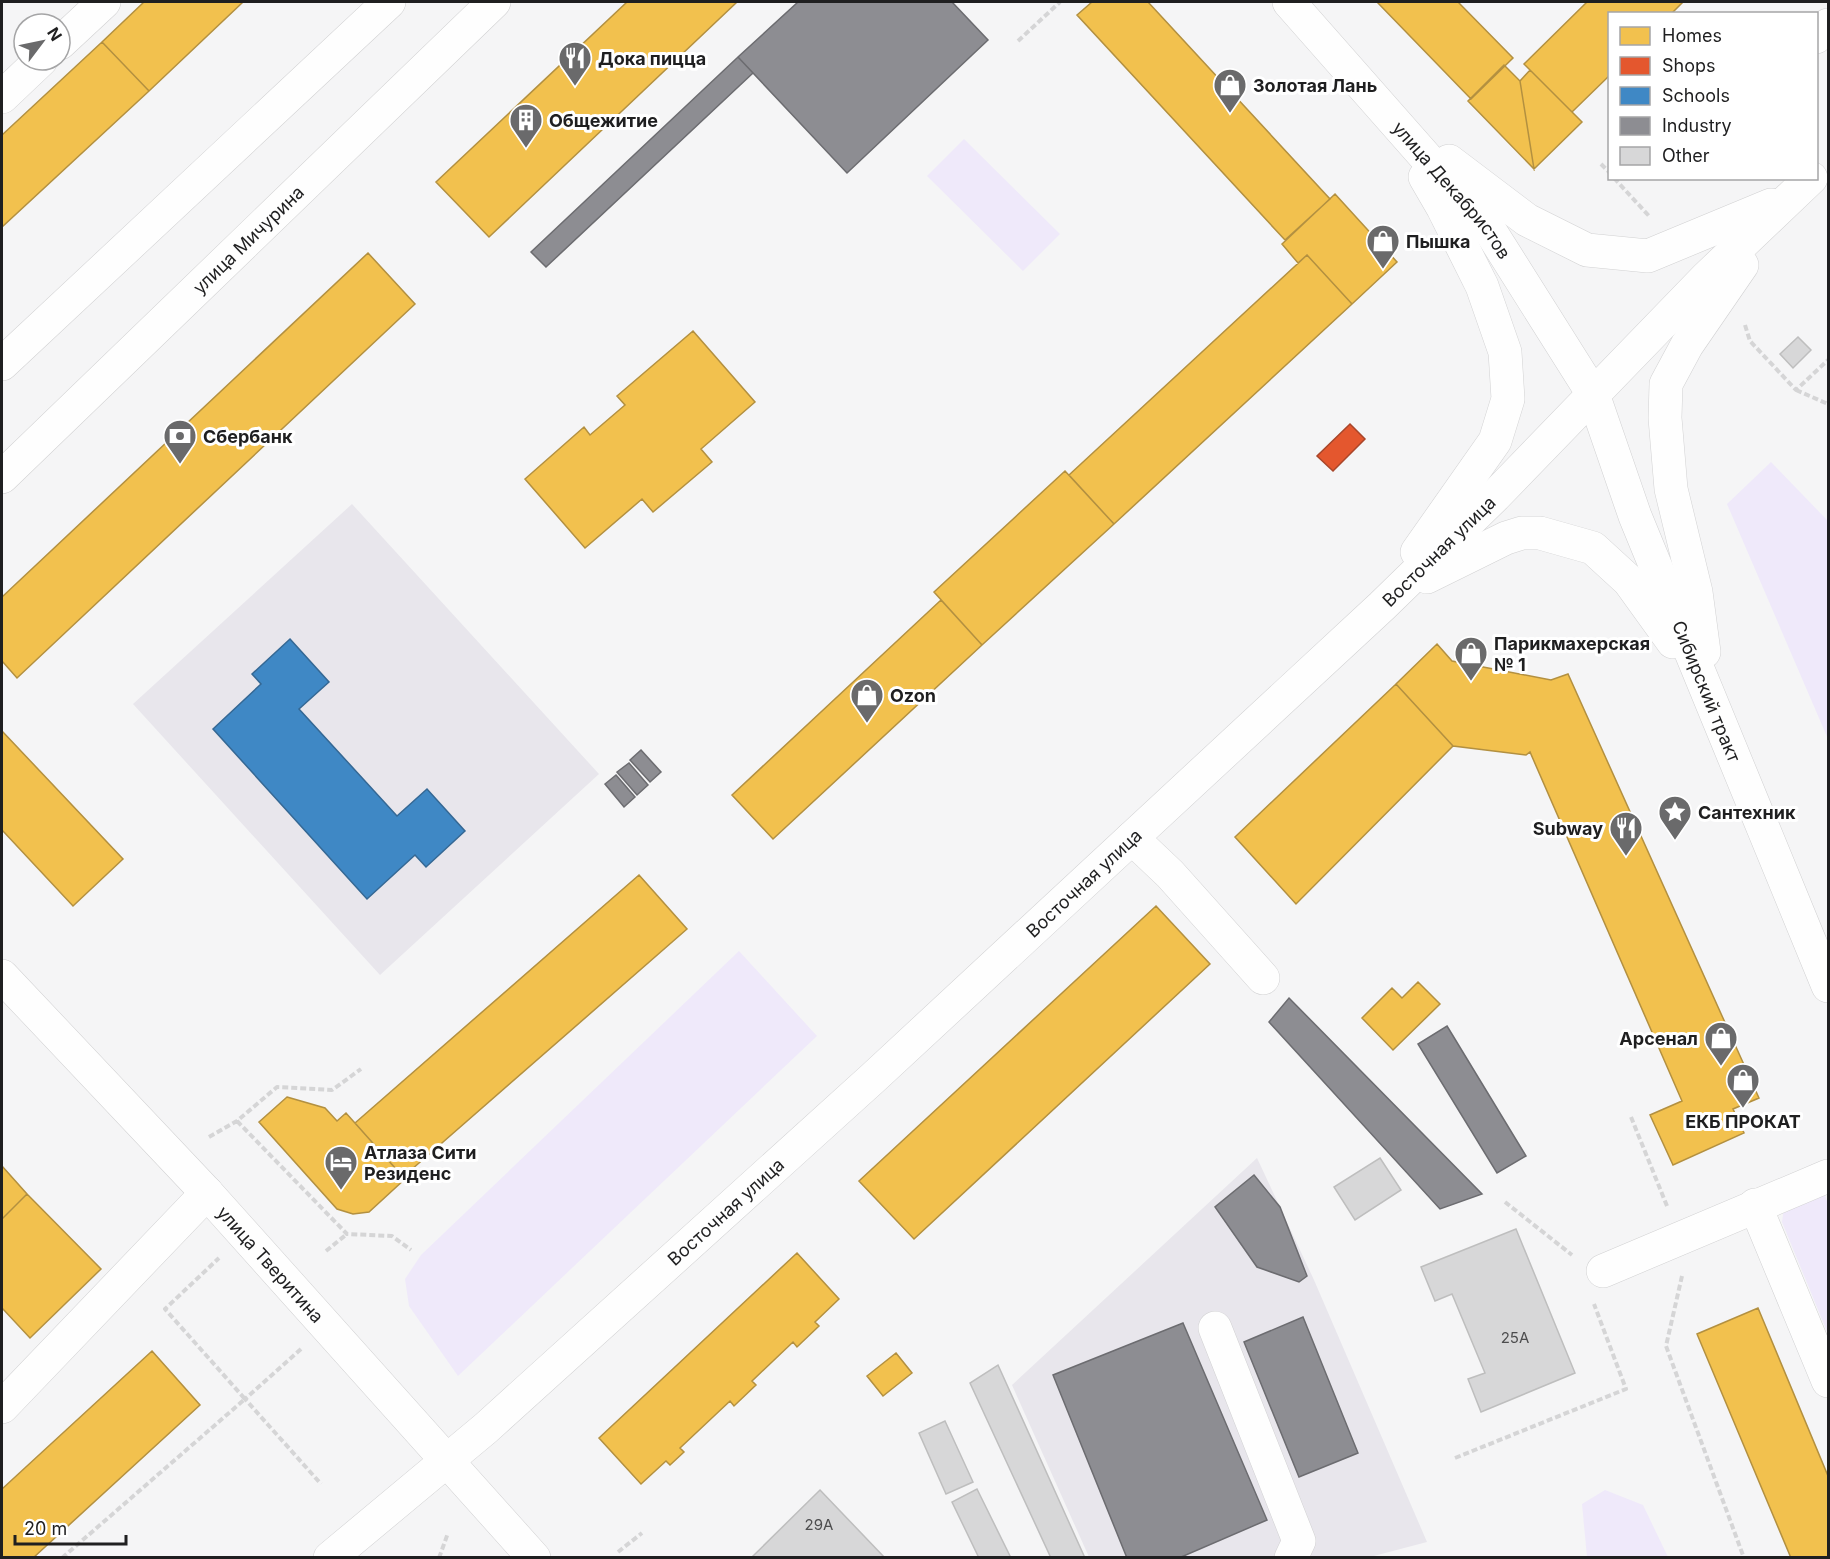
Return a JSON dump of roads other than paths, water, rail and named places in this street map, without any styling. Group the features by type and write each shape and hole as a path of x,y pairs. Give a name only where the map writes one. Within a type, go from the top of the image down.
{"main road":[{"path":"72,32 104,2"},
{"path":"2,364 389,2"},
{"name":"улица Мичурина","path":"2,477 494,2"},
{"name":"улица Декабристов","path":"1289,2 1489,229 1593,394"},
{"path":"2,98 29,72"},
{"path":"1381,104 1452,163 1527,220 1587,250 1648,256 1709,233 1807,182"},
{"path":"1381,104 1443,208 1482,286 1505,352 1508,399 1495,441 1458,491 1382,606"},
{"path":"1709,696 1696,592 1671,489 1665,418 1666,384 1687,345 1721,293 1807,182"},
{"name":"Восточная улица","path":"330,1557 446,1462 873,1078 1382,606 1495,496 1706,278 1807,182"},
{"name":"Сибирский тракт","path":"1593,394 1635,516 1828,986"},
{"path":"1382,606 1441,568 1522,532 1540,533 1577,543 1593,548 1629,581 1709,696"},
{"path":"1132,837 1170,874 1263,978"},
{"name":"улица Тверитина","path":"2,976 207,1193 446,1462 484,1500 534,1557"},
{"path":"1590,1265 1693,1232 1828,1176"},
{"path":"2,1407 207,1193"},
{"path":"1755,1205 1828,1381"},
{"path":"1215,1328 1299,1541 1291,1557"}],"place":[{"name":"Дока пицца","path":"575,87"},
{"name":"Золотая Лань","path":"1230,114"},
{"name":"Общежитие","path":"526,149"},
{"name":"Пышка","path":"1383,270"},
{"name":"Сбербанк","path":"180,465"},
{"name":"Парикмахерская № 1","path":"1471,682"},
{"name":"Ozon","path":"867,724"},
{"name":"Сантехник","path":"1675,841"},
{"name":"Subway","path":"1626,857"},
{"name":"Арсенал","path":"1721,1067"},
{"name":"ЕКБ ПРОКАТ","path":"1743,1109"},
{"name":"Атлаза Сити Резиденс","path":"341,1191"}]}
